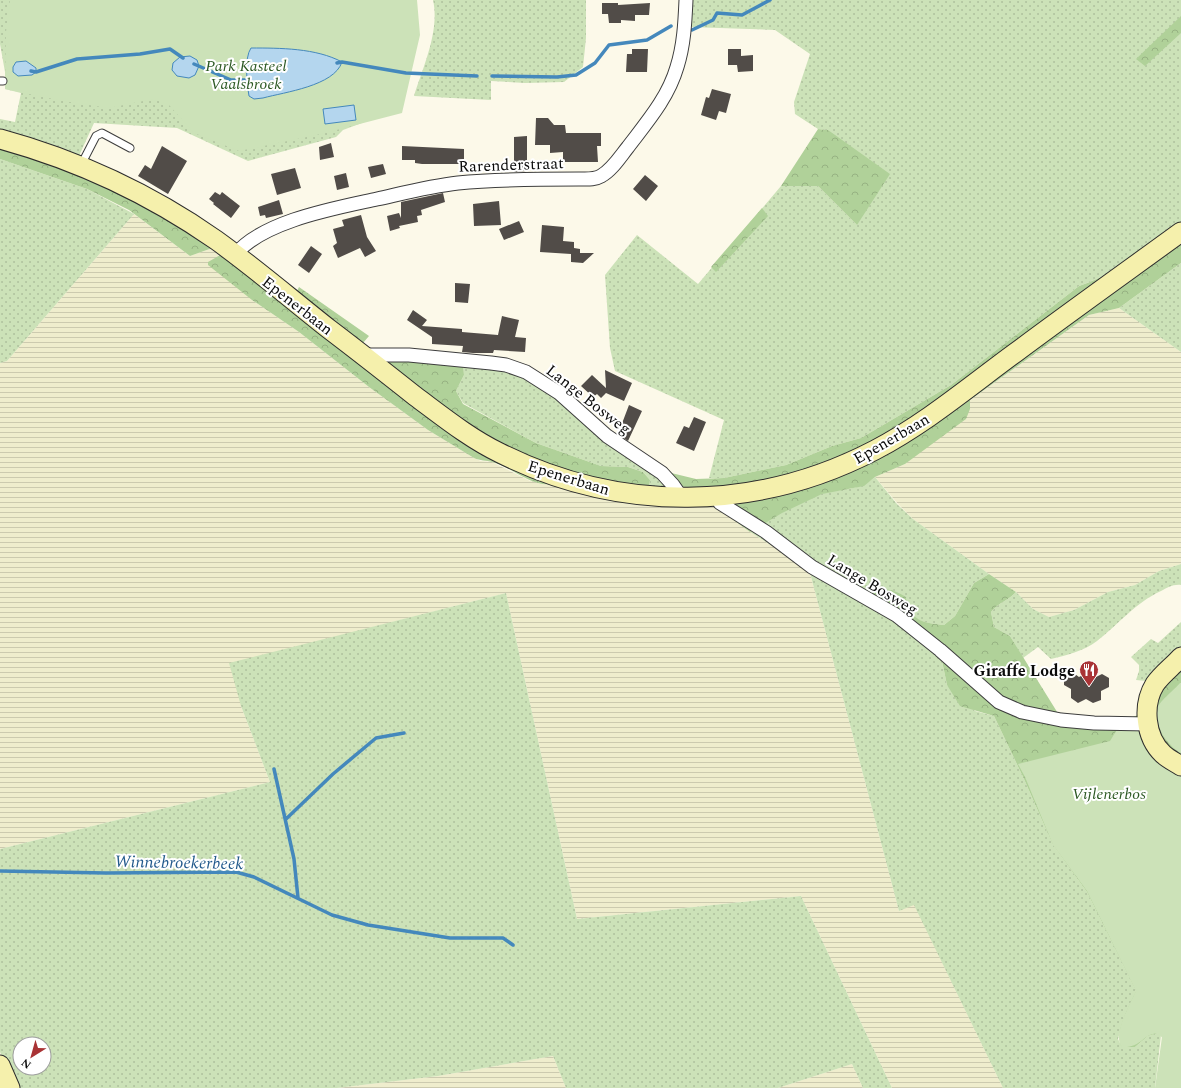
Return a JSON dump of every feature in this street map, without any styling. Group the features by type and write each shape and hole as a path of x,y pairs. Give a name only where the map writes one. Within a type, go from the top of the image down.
{"street":[{"name":"Rarenderstraat","path":"235,255 248,242 264,233 291,222 338,208 423,188 478,181 594,179 600,176 612,168 650,119 666,94 678,66 684,30 686,0"},
{"name":"Epenerbaan","path":"0,139 54,155 81,165 131,189 172,212 235,255 456,427 495,450 520,462 561,478 602,490 643,496 682,498 745,494 792,483 839,467 876,449 932,414 1181,232"},
{"name":"Lange Bosweg","path":"363,355 409,355 485,362 506,365 526,372 559,393 607,436 662,473 682,498"},
{"name":"Lange Bosweg","path":"720,496 720,503 766,532 812,567 896,615 940,650 999,702 1022,712 1061,720 1094,723 1148,724"},
{"path":"1181,657 1156,683 1151,692 1147,712 1148,724 1154,742 1162,753 1181,766"},
{"path":"0,1065 10,1088"}],"lane":[{"path":"81,165 96,136 102,134 130,148"}],"shaded area":[{"path":"134,214 190,256 215,247 252,300 299,332 369,387 428,430 474,458 481,461 492,462 530,481 711,502 750,532 809,569 899,911 914,904 1003,1088 892,1088 801,896 577,919 506,593 361,630 241,706 270,782 0,849 0,363 7,361"},
{"path":"1119,308 1181,352 1181,564 1159,571 1135,585 1108,592 1074,610 1049,617 1033,609 1016,592 913,519 875,477 905,464 970,409 970,400 1089,315"},
{"path":"553,1056 566,1088 337,1088 438,1076"},
{"path":"852,1064 863,1088 778,1088"}],"green space":[{"path":"0,0 76,0 370,120 343,130 336,137 248,161 177,128 94,123 78,158 0,135 0,119 15,122 21,93 5,89 5,72 0,44"},
{"name":"Park Kasteel Vaalsbroek","path":"10,0 417,0 420,35 402,113 321,134 239,151 194,133 169,105 153,99 109,108 63,101 5,89 6,32"},
{"path":"433,0 586,0 586,38 583,67 564,82 525,83 491,81 491,100 414,96 430,49 435,12"},
{"path":"692,0 1181,0 1181,226 1144,252 1119,267 1093,281 1079,286 951,385 861,438 832,446 786,465 724,478 709,478 724,420 615,371 610,348 605,275 637,235 698,284 781,186 818,186 857,225 828,130 818,129 795,114 794,102 810,54 775,30 690,27"},
{"path":"1181,16 1181,33 1145,66 1136,59"},
{"path":"818,129 828,130 890,174 857,225 818,186 781,186"},
{"path":"0,143 99,179 215,247 190,256 129,210 87,189 0,159"},
{"path":"0,159 87,189 134,214 7,361 0,363"},
{"path":"762,208 768,216 716,272 711,267"},
{"path":"1181,226 1181,263 1119,308 1089,315 970,400 970,409 966,419 905,464 875,477 864,486 822,494 782,513 750,532 690,488 680,486 663,471 696,479 724,478 786,465 832,446 861,438 951,385 1079,286 1093,281 1119,267 1144,252"},
{"path":"222,254 372,358 463,363 464,375 456,391 463,404 536,443 601,466 628,467 643,472 650,480 649,489 557,483 540,484 490,461 478,460 474,458 428,430 369,387 299,332 252,300 208,265 208,262"},
{"path":"1181,263 1181,352 1119,308"},
{"path":"299,287 369,336 363,343 297,291"},
{"path":"463,363 487,365 536,381 663,480 665,488 649,489 650,480 643,472 628,467 601,466 536,443 463,403 456,391 464,375"},
{"path":"875,477 897,504 913,519 989,574 974,583 955,616 944,625 919,620 911,612 906,597 876,607 930,647 942,661 947,685 975,711 994,716 1053,845 1087,892 1136,991 1118,1039 1122,1047 1135,1047 1148,1036 1158,1033 1161,1035 1155,1088 1003,1088 914,905 899,911 809,569 750,532 793,506 821,494 855,488"},
{"path":"1181,564 1181,585 1170,586 1143,601 1097,641 1075,652 1051,659 1038,647 1023,658 1010,636 994,627 991,612 1016,592 1033,609 1049,617 1074,610 1108,592 1135,585 1159,571"},
{"name":"Vijlenerbos","path":"989,574 1016,592 991,612 994,627 1010,636 1059,715 1125,720 1138,715 1159,691 1181,671 1181,1088 1161,1035 1158,1033 1148,1036 1135,1047 1122,1047 1120,1035 1123,1019 1136,991 1087,892 1053,845 994,716 960,706 947,685 942,661 930,647 913,632 864,601 869,596 879,591 894,591 906,597 911,612 919,619 929,623 944,625 955,616 974,583"},
{"path":"506,593 577,919 801,896 892,1088 863,1088 852,1064 778,1088 566,1088 553,1056 438,1076 337,1088 16,1088 0,1052 0,849 270,782 241,706 229,663"},
{"path":"1181,622 1181,647 1160,665 1146,681 1136,680 1139,665 1131,657 1151,639 1158,643"},
{"path":"1180,683 1181,753 1166,739 1157,720 1159,704"},
{"name":"Vijlenerbos","path":"1118,728 1136,728 1181,775 1181,1088 1155,1088 1162,1037 1158,1033 1148,1036 1129,1047 1122,1047 1119,1042 1120,1027 1136,991 1087,891 1053,845 1025,777 1018,764 1110,741"}],"water":[{"path":"251,48 309,51 332,57 342,62 337,70 329,77 308,87 254,99 249,96 247,78 247,58"},
{"path":"190,56 197,60 199,66 195,75 189,78 177,76 172,70 173,63 180,57"},
{"path":"26,61 36,68 36,72 32,75 18,76 13,72 13,67 16,62"},
{"path":"354,105 356,120 325,124 323,109"}],"building":[{"path":"602,3 618,3 618,5 650,3 649,15 635,15 635,21 621,20 621,23 609,23 608,14 602,14"},
{"path":"632,49 648,49 647,72 626,72 627,54 632,54"},
{"path":"728,49 741,49 741,56 753,55 753,71 738,72 737,65 728,65"},
{"path":"712,89 731,94 726,113 719,111 716,120 701,115 706,97 709,98"},
{"path":"536,118 548,118 554,125 565,125 566,133 601,133 601,146 597,146 598,162 563,162 563,152 550,153 550,145 535,145"},
{"path":"527,136 527,171 514,172 514,137"},
{"path":"331,143 334,157 320,160 319,147"},
{"path":"162,146 187,161 168,194 138,176 145,165 151,169"},
{"path":"402,146 464,149 464,164 422,164 415,163 415,160 402,160"},
{"path":"383,164 386,174 371,178 368,167"},
{"path":"295,168 301,188 277,195 271,174"},
{"path":"346,173 349,187 337,190 334,176"},
{"path":"645,175 658,186 646,201 633,189"},
{"path":"215,192 220,195 222,192 240,206 231,218 209,199"},
{"path":"443,193 445,202 421,210 422,215 417,216 418,222 399,226 400,228 390,231 387,216 399,213 401,218 401,202"},
{"path":"279,200 283,214 266,218 265,215 260,216 258,207"},
{"path":"499,201 501,225 474,226 473,204"},
{"path":"361,215 367,237 376,251 365,257 360,248 338,258 333,246 337,243 333,229 344,226 342,220"},
{"path":"519,221 524,232 504,240 499,229"},
{"path":"542,225 564,227 563,241 574,242 574,248 580,249 580,253 594,253 583,263 571,262 571,254 540,252"},
{"path":"311,246 322,254 309,273 298,265"},
{"path":"455,283 470,284 468,303 455,302"},
{"path":"413,310 427,320 422,326 462,329 462,332 498,335 502,316 519,320 515,337 526,338 525,352 494,350 493,353 473,353 462,352 463,346 432,344 432,337 407,320"},
{"path":"605,370 632,383 624,401 606,393 601,398 597,394 593,397 581,386 592,375 606,388"},
{"path":"629,405 642,411 628,441 618,434"},
{"path":"694,417 706,422 694,451 676,443 684,426 689,428"},
{"path":"1072,672 1079,677 1087,673 1094,678 1102,674 1109,678 1109,687 1101,691 1101,700 1093,703 1086,699 1078,703 1071,698 1071,689 1064,685 1064,676"}],"waterway":[{"path":"692,30 713,20 717,13 742,15 770,0"},
{"path":"492,76 557,77 576,75 595,63 609,45 647,40 671,26"},
{"path":"31,71 36,72 77,59 140,54 170,49 183,58"},
{"path":"337,63 342,62 406,73 477,76"},
{"path":"194,64 231,80 249,80"},
{"path":"286,819 333,774 376,738 404,733"},
{"path":"274,769 294,859 298,898"},
{"name":"Winnebroekerbeek","path":"0,871 106,873 236,872 254,877 332,915 368,925 450,938 503,938 513,945"}],"place":[{"name":"Giraffe Lodge","path":"1089,687"}]}
